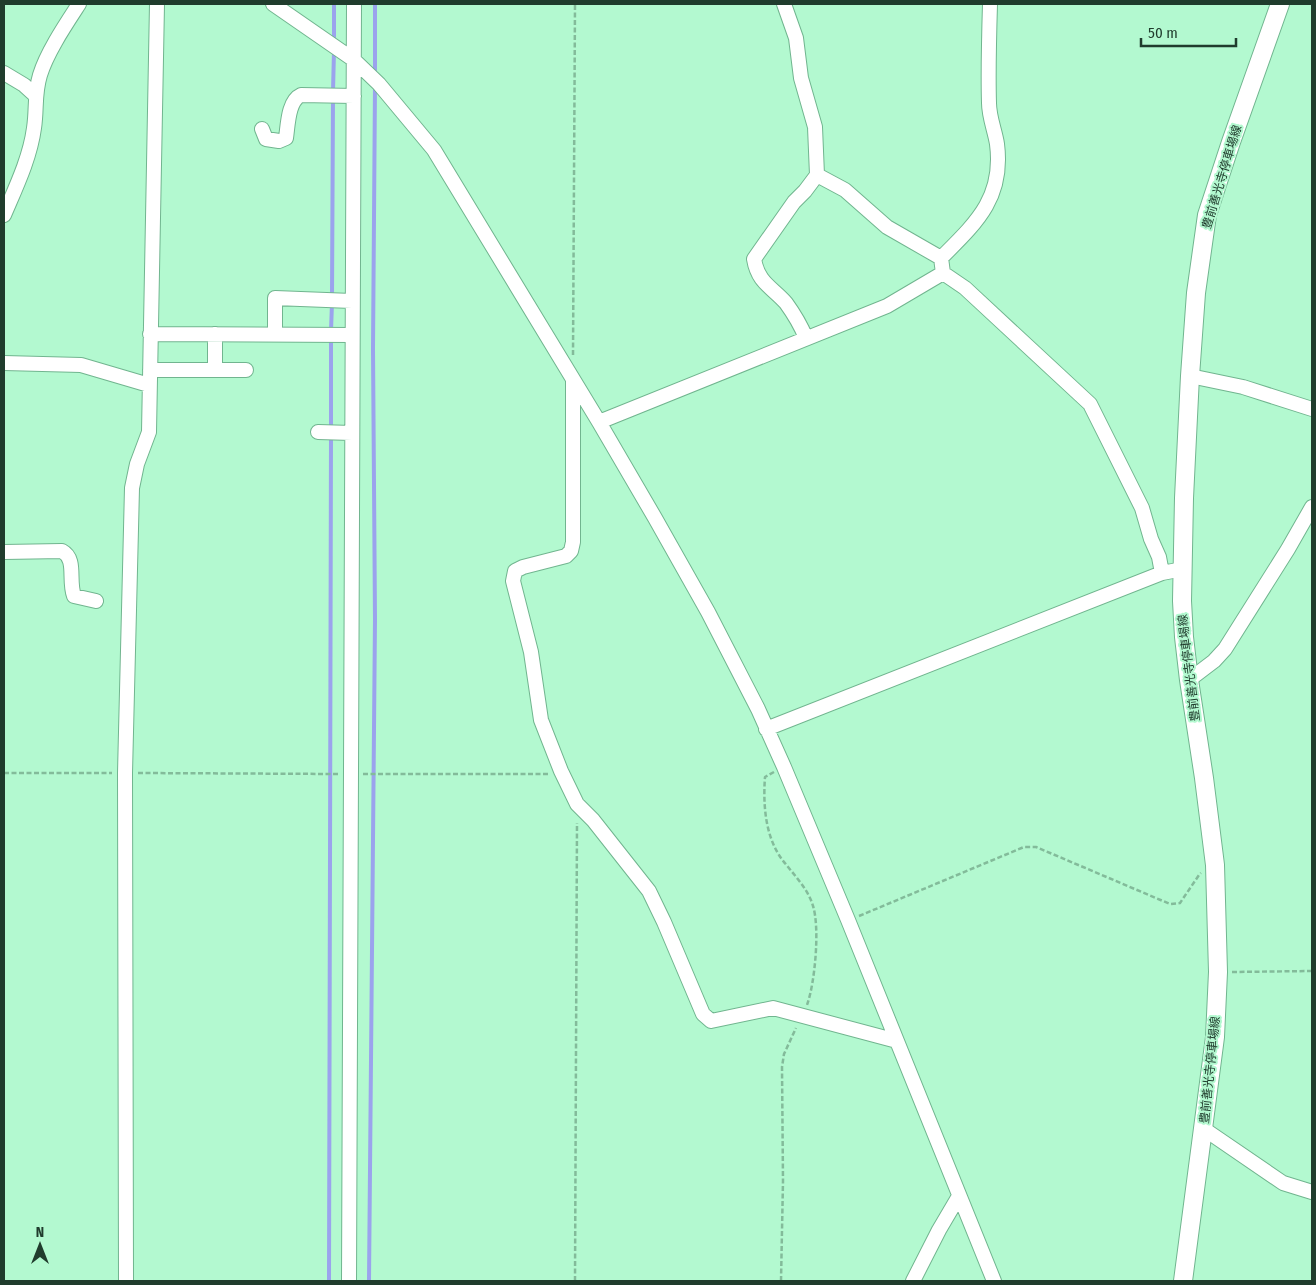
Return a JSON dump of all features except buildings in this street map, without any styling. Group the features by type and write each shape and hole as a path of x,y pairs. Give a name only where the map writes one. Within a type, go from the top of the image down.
{"main road":[{"name":"豊前善光寺停車場線","path":"1183,1281 1215,1037 1218,972 1216,865 1184,637 1182,539 1196,293 1207,215 1280,4"}],"street":[{"path":"4,212 25,165 34,128 35,95 41,72 58,37 79,4"},
{"path":"126,1281 125,773 132,488 137,464 148,432 157,4"},
{"path":"273,4 354,60 374,79 434,150 599,422 708,612 758,710 784,767 994,1281"},
{"path":"349,1281 354,4"},
{"path":"784,4 796,38 801,78 814,128 817,175 794,202 754,259 755,268 762,282 786,303 802,327 806,338"},
{"path":"941,258 975,224 991,196 998,176 997,145 989,105 990,4"},
{"path":"4,73 35,95"},
{"path":"262,129 266,139 279,141 286,138 293,102 298,96 354,96"},
{"path":"817,175 845,190 887,227 941,258"},
{"path":"941,258 943,273 972,295 1090,404 1142,508 1151,539 1159,557 1162,573"},
{"path":"599,422 887,306 943,273"},
{"path":"275,334 275,298 352,301"},
{"path":"150,334 352,335"},
{"path":"215,334 215,370"},
{"path":"4,363 80,365 149,385"},
{"path":"150,370 246,370"},
{"path":"1190,376 1243,387 1312,409"},
{"path":"573,380 573,542 571,551 566,556 523,567 515,571 513,581 531,652 541,720 561,771 577,804 593,820 649,891 703,1014 711,1020 773,1008 897,1040"},
{"path":"320,432 352,433"},
{"path":"1189,680 1214,661 1225,649 1312,507"},
{"path":"4,552 62,551 68,554 71,588 74,596 96,601"},
{"path":"766,729 1162,573 1183,569"},
{"path":"1204,1129 1283,1183 1312,1192"},
{"path":"914,1281 939,1230 959,1196"}],"path":[{"path":"573,380 576,4"},
{"path":"781,1281 783,1181 782,1066 784,1054 803,1015 810,995 815,967 816,922 813,905 773,844 768,827 763,797 765,777 784,767"},
{"path":"367,774 551,774 561,771"},
{"path":"4,773 337,774"},
{"path":"575,1281 577,804"},
{"path":"848,920 1024,847 1036,847 1170,904 1180,903 1199,875 1216,865"},
{"path":"1218,972 1312,971"}],"waterway":[{"path":"334,4 334,41"},
{"path":"375,4 375,74"},
{"path":"333,91 334,51"},
{"path":"369,1281 375,619 373,349 375,86"},
{"path":"332,296 333,98"},
{"path":"331,331 332,303"},
{"path":"331,338 331,429"},
{"path":"329,1281 331,436"}]}
